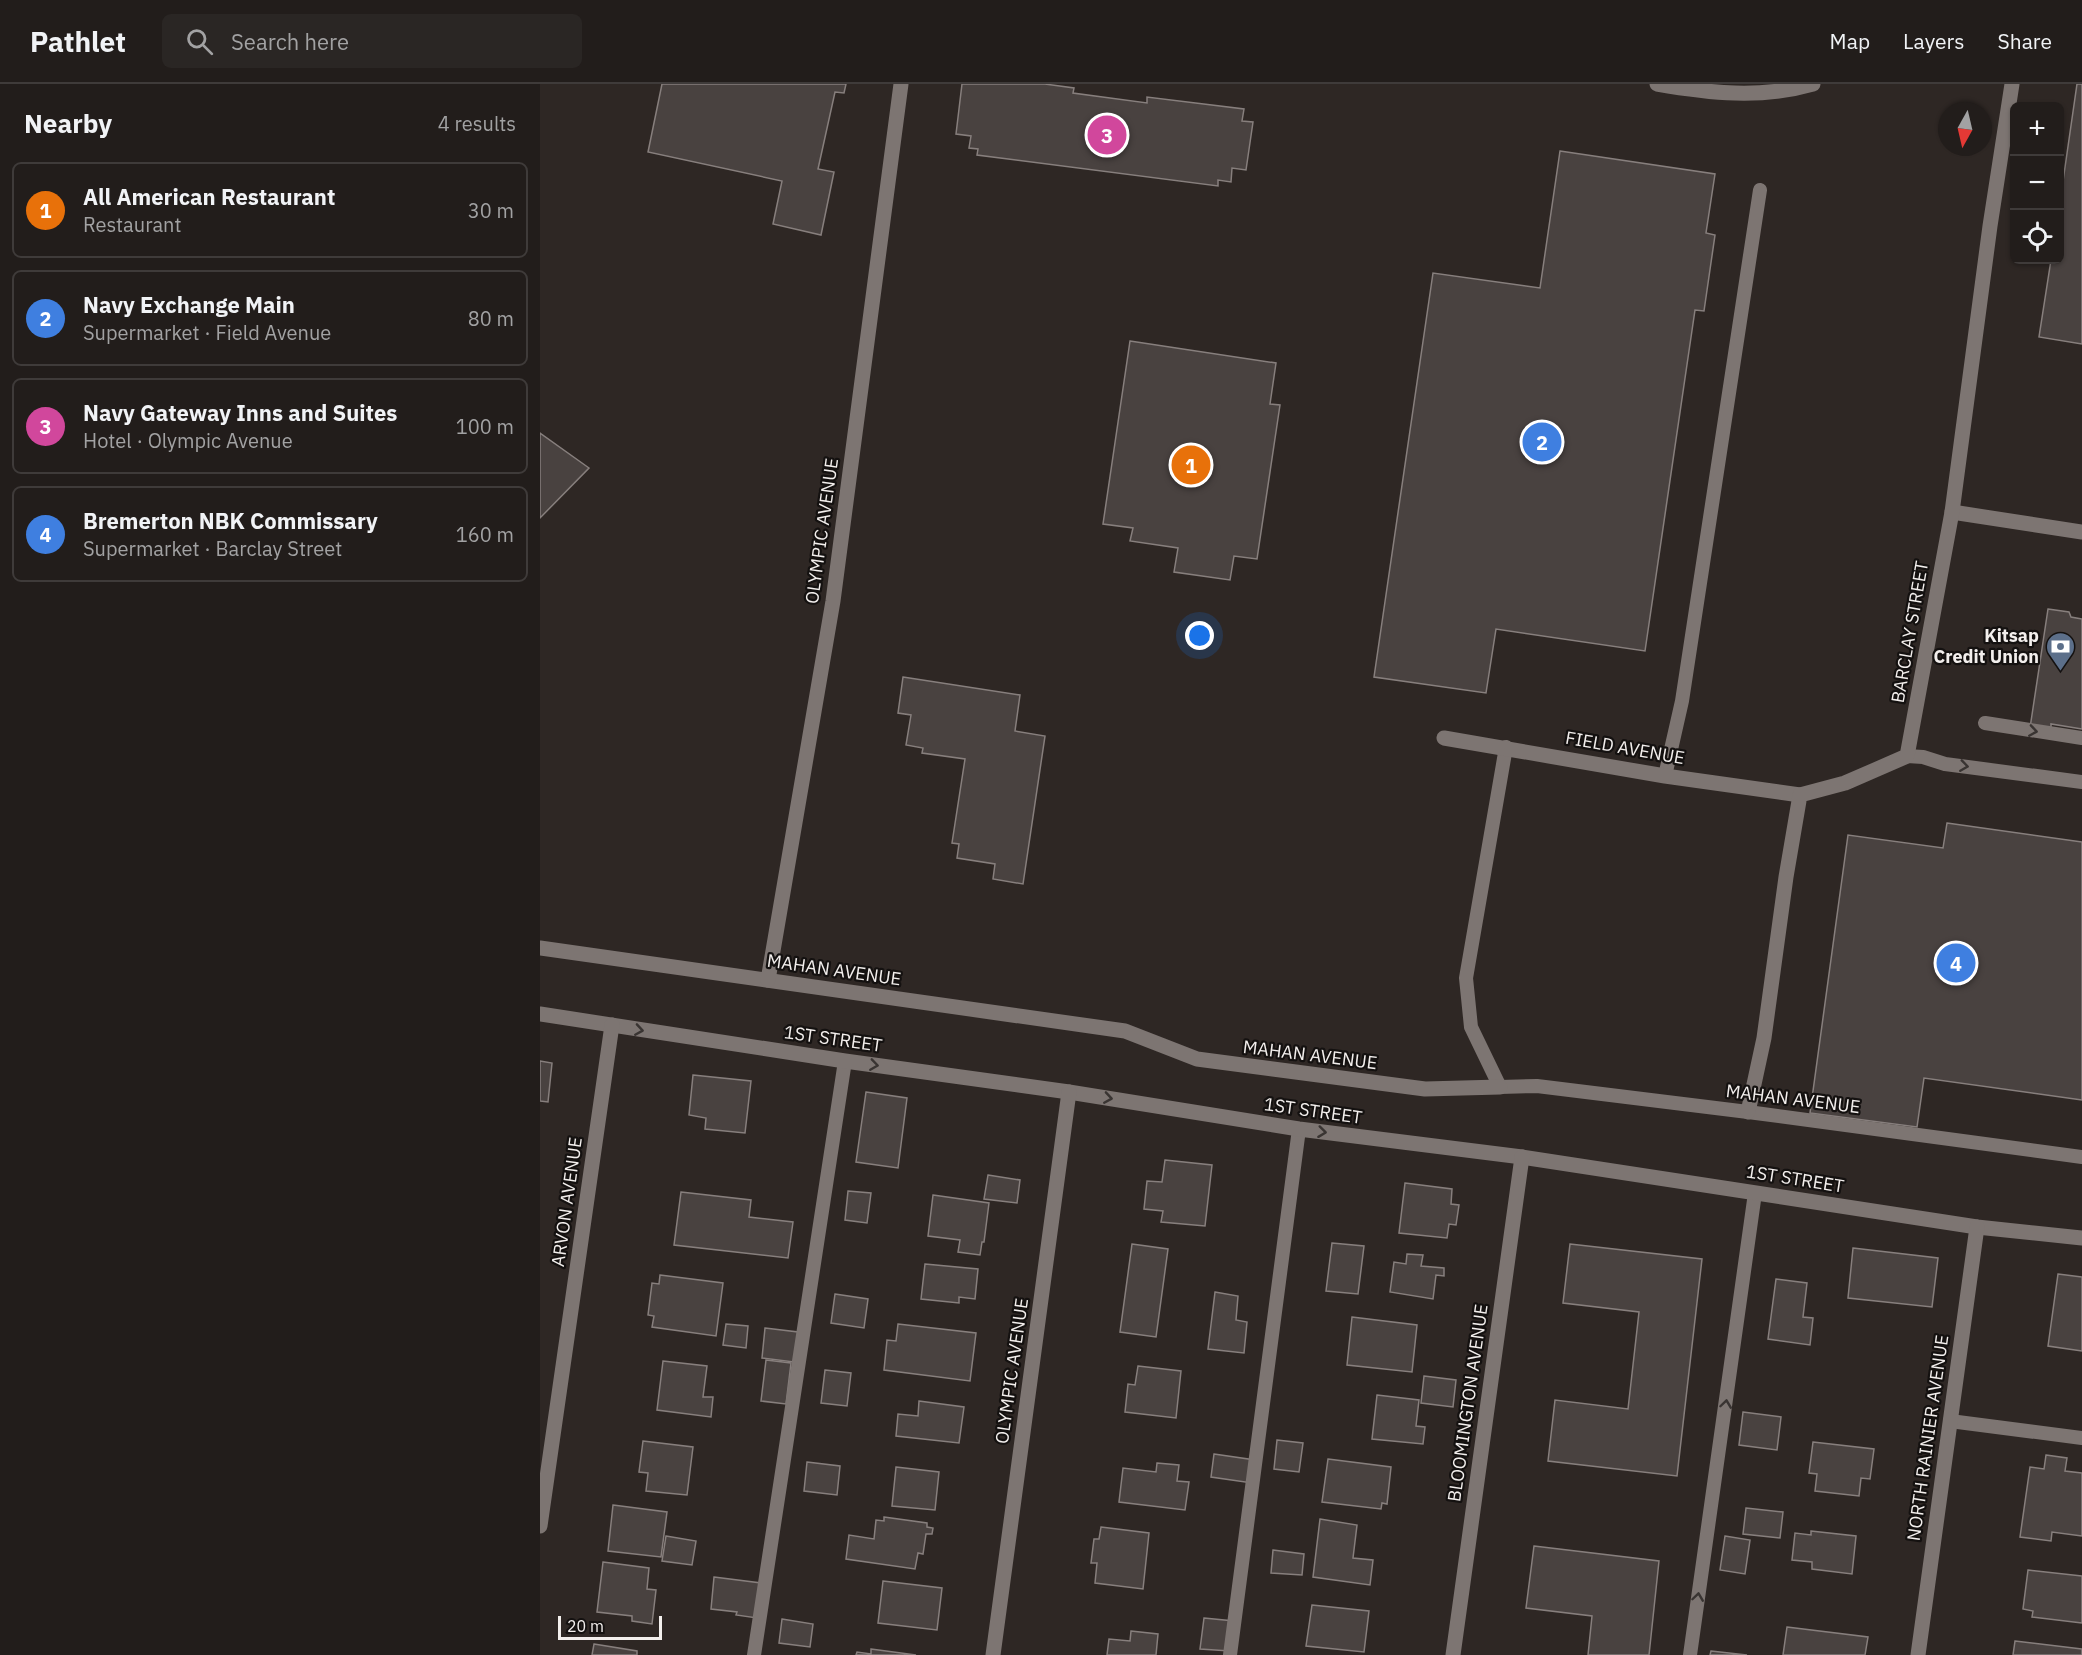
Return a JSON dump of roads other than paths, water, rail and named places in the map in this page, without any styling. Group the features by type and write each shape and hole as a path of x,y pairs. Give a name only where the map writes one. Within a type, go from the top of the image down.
{"street":[{"name":"OLYMPIC AVENUE","path":"768,980 833,601 901,84"},
{"path":"1657,84 1730,94 1788,90 1813,84"},
{"name":"BARCLAY STREET","path":"1907,756 1952,512 1987,248 2012,84"},
{"path":"1952,512 2082,532"},
{"name":"FIELD AVENUE","path":"1444,738 1665,776 1800,795"},
{"path":"1748,1112 1764,1038 1786,877 1800,795 1845,783 1907,756"},
{"name":"MAHAN AVENUE","path":"540,948 1125,1031 1197,1059 1425,1089 1500,1087"},
{"name":"1ST STREET","path":"540,1014 844,1061 1069,1092 1299,1130 1522,1157 1977,1227 2082,1238"},
{"name":"ARVON AVENUE","path":"540,1526 612,1025"},
{"name":"OLYMPIC AVENUE","path":"993,1655 1069,1092"},
{"name":"BLOOMINGTON AVENUE","path":"1453,1655 1522,1157"},
{"name":"NORTH RAINIER AVENUE","path":"1918,1655 1977,1227"}],"lane":[{"path":"1665,776 1682,701 1760,190"},
{"path":"1984,723 2082,738"},
{"path":"1500,1087 1472,1027 1466,978 1506,747"},
{"path":"1907,756 1923,757 1945,764 2082,782"},
{"path":"754,1655 844,1061"},
{"name":"MAHAN AVENUE","path":"1500,1087 1537,1086 2082,1157"},
{"path":"1230,1655 1299,1130"},
{"path":"1690,1655 1755,1193"},
{"path":"1950,1420 2082,1438"}],"place":[{"name":"Navy Gateway Inns and Suites","path":"1107,135"},
{"name":"Navy Exchange Main","path":"1542,442"},
{"name":"All American Restaurant","path":"1191,465"},
{"name":"Kitsap Credit Union","path":"2060,672"},
{"name":"Bremerton NBK Commissary","path":"1956,963"}]}
